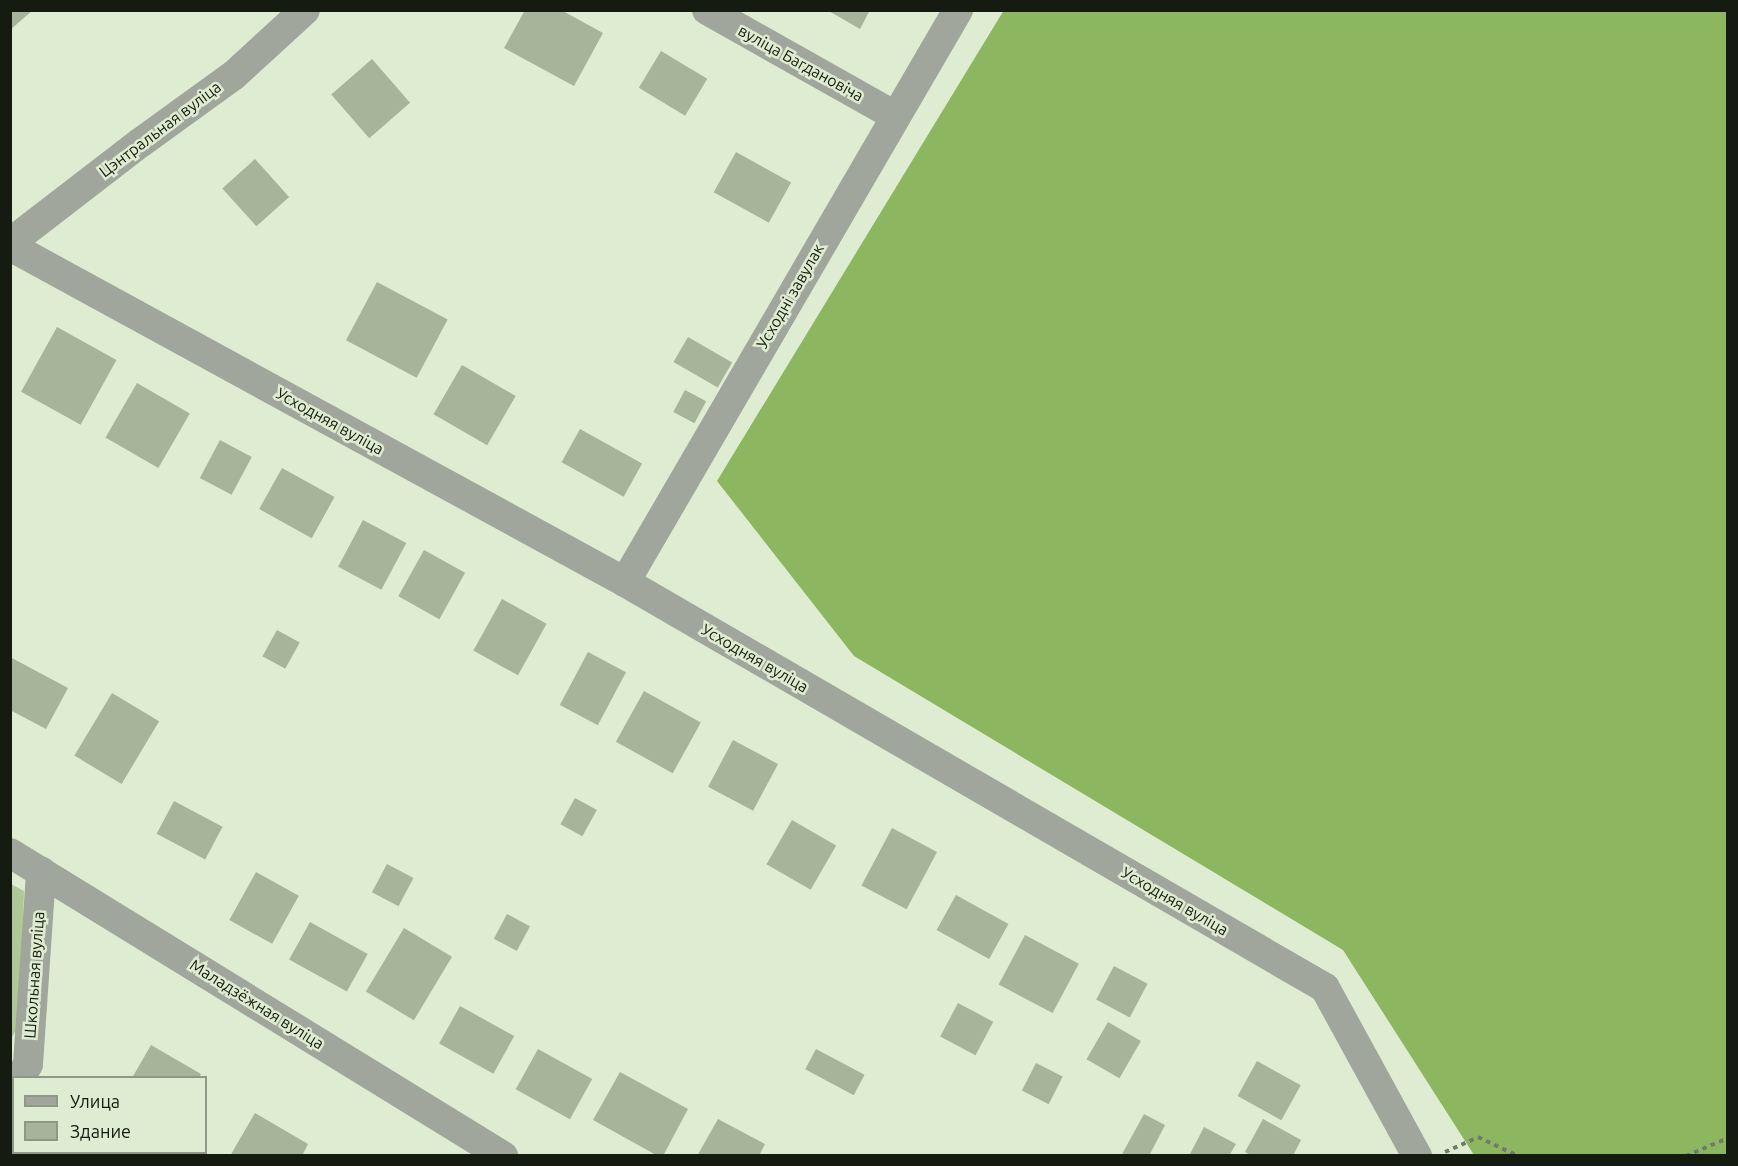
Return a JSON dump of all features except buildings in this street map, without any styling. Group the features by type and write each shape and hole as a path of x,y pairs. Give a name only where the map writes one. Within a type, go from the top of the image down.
{"street":[{"name":"Цэнтральная вуліца","path":"10,244 140,142 234,75 305,10"},
{"name":"вуліца Багдановіча","path":"707,10 895,116"},
{"name":"Усходні завулак","path":"624,582 958,10"},
{"name":"Усходняя вуліца","path":"10,244 624,582 1325,988 1417,1155"},
{"name":"Маладзёжная вуліца","path":"10,853 503,1155"},
{"name":"Школьная вуліца","path":"21,1076 28,1064 40,871"}],"path":[{"path":"1436,1155 1478,1137 1518,1155"},
{"path":"1686,1155 1728,1138"}],"green space":[{"path":"1004,10 1727,11 1727,1155 1474,1155 1343,950 854,656 717,481"},
{"path":"11,884 24,891 19,1025 11,1039"}]}
